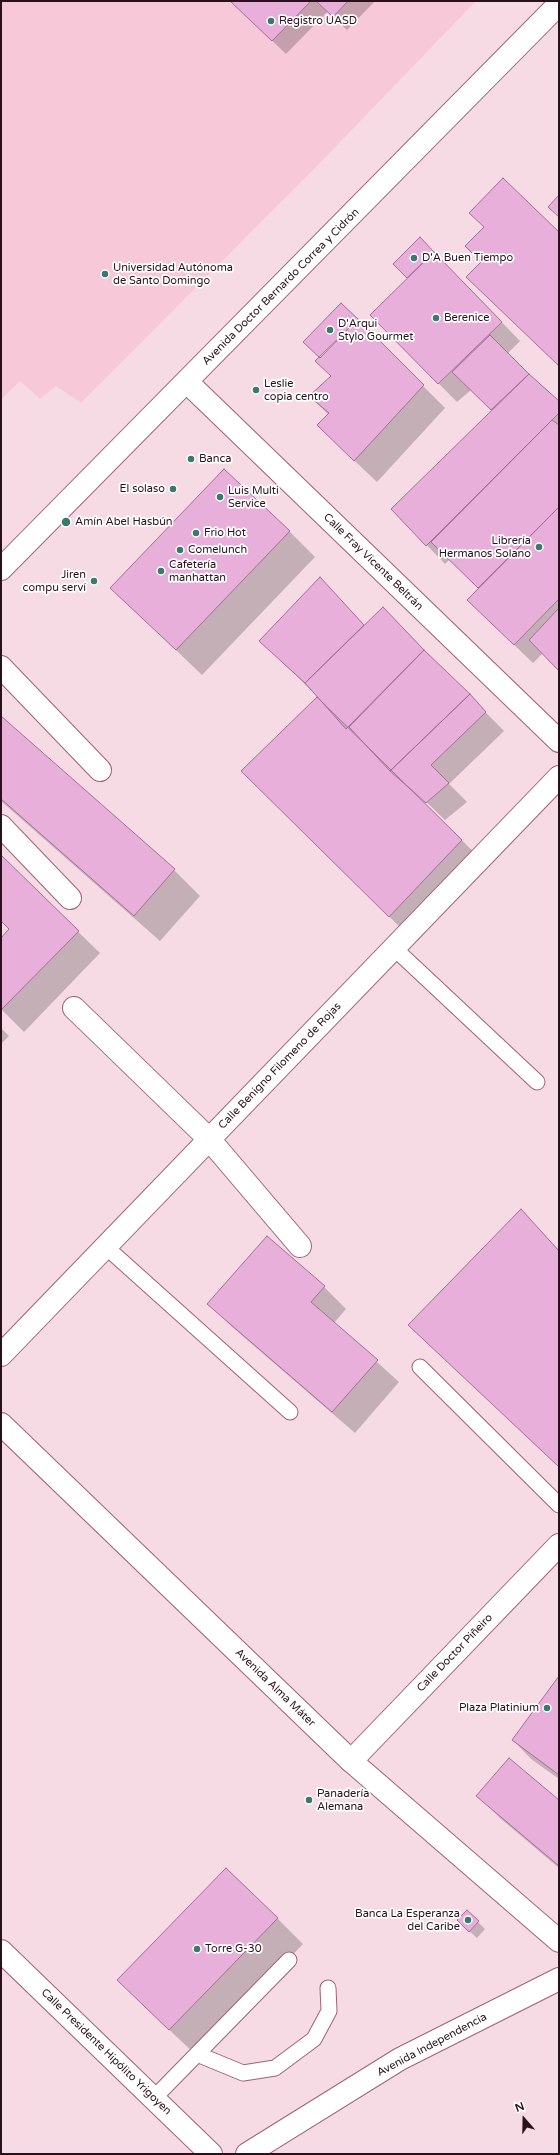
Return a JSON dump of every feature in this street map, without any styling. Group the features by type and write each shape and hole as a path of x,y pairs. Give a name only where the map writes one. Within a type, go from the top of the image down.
{"street":[{"name":"Avenida Doctor Bernardo Correa y Cidrón","path":"1,569 559,4"},
{"name":"Calle Fray Vicente Beltrán","path":"187,382 559,741"},
{"path":"1,667 100,770"},
{"name":"Calle Benigno Filomeno de Rojas","path":"1,1355 559,777"},
{"path":"1,826 70,898"},
{"path":"74,1008 209,1139 300,1246"},
{"name":"Avenida Alma Máter","path":"1,1424 351,1762 559,1941"},
{"name":"Calle Doctor Piñeiro","path":"351,1762 559,1545"},
{"name":"Calle Presidente Hipólito Yrigoyen","path":"1,1951 211,2154"},
{"name":"Avenida Independencia","path":"247,2154 400,2059 559,1979"}],"lane":[{"path":"394,948 538,1082"},
{"path":"106,1247 290,1412"},
{"path":"420,1367 559,1505"},
{"path":"154,2098 290,1960"},
{"path":"197,2054 243,2073 275,2068 314,2039 329,2011 328,1988"}],"shaded area":[{"name":"Universidad Autónoma de Santo Domingo","path":"1,1 476,1 316,167 81,403 56,386 40,399 20,381 1,400"}],"building":[{"name":"Registro UASD","path":"230,1 311,1 272,41"},
{"name":"Registro UASD","path":"316,1 348,1 333,17"},
{"path":"503,178 559,232 559,366 466,277 481,262 465,246 484,227 469,213"},
{"path":"559,195 559,217 548,207"},
{"name":"D'A Buen Tiempo","path":"420,237 434,252 407,278 393,264"},
{"name":"Berenice","path":"434,252 502,322 438,384 370,315"},
{"name":"D'Arqui Stylo Gourmet","path":"341,303 358,319 320,358 303,342"},
{"path":"358,319 424,385 354,461 317,425 329,413 309,396 331,376 315,361"},
{"path":"490,335 529,374 491,410 452,372"},
{"path":"529,374 559,401 559,413 426,546 391,509"},
{"path":"552,420 559,425 559,507 478,588 431,542"},
{"path":"224,469 290,531 176,650 110,588"},
{"name":"Librería Hermanos Solano","path":"559,507 559,599 514,645 467,600"},
{"path":"320,577 364,625 305,683 259,641"},
{"path":"383,607 424,650 346,729 305,683"},
{"path":"559,608 559,671 529,640"},
{"path":"424,650 470,694 390,771 349,727"},
{"path":"470,694 486,712 431,765 449,783 426,803 390,771"},
{"path":"317,697 462,840 389,917 241,771"},
{"path":"1,716 175,869 134,916 1,799"},
{"path":"1,855 79,931 1,1010 1,938 9,929 1,921"},
{"path":"521,1209 559,1251 559,1467 408,1325"},
{"path":"267,1236 325,1286 311,1302 378,1360 332,1412 207,1304"},
{"name":"Plaza Platinium","path":"559,1676 559,1775 512,1740"},
{"path":"509,1758 559,1800 559,1866 476,1796"},
{"name":"Torre G-30","path":"226,1868 278,1918 169,2030 117,1980"},
{"name":"Banca La Esperanza del Caribe","path":"467,1910 479,1921 469,1932 457,1920"}],"place":[{"name":"Registro UASD","path":"271,21"},
{"name":"D'A Buen Tiempo","path":"414,258"},
{"name":"Universidad Autónoma de Santo Domingo","path":"105,274"},
{"name":"Berenice","path":"436,318"},
{"name":"D'Arqui Stylo Gourmet","path":"330,330"},
{"name":"Leslie copia centro","path":"256,390"},
{"name":"Banca","path":"191,459"},
{"name":"El solaso","path":"173,489"},
{"name":"Luis Multi Service","path":"220,497"},
{"name":"Amín Abel Hasbún","path":"66,522"},
{"name":"Frio Hot","path":"196,533"},
{"name":"Librería Hermanos Solano","path":"539,547"},
{"name":"Comelunch","path":"180,550"},
{"name":"Cafetería manhattan","path":"161,571"},
{"name":"Jiren compu serví","path":"94,581"},
{"name":"Plaza Platinium","path":"547,1708"},
{"name":"Panadería Alemana","path":"309,1800"},
{"name":"Banca La Esperanza del Caribe","path":"468,1920"},
{"name":"Torre G-30","path":"197,1949"}]}
